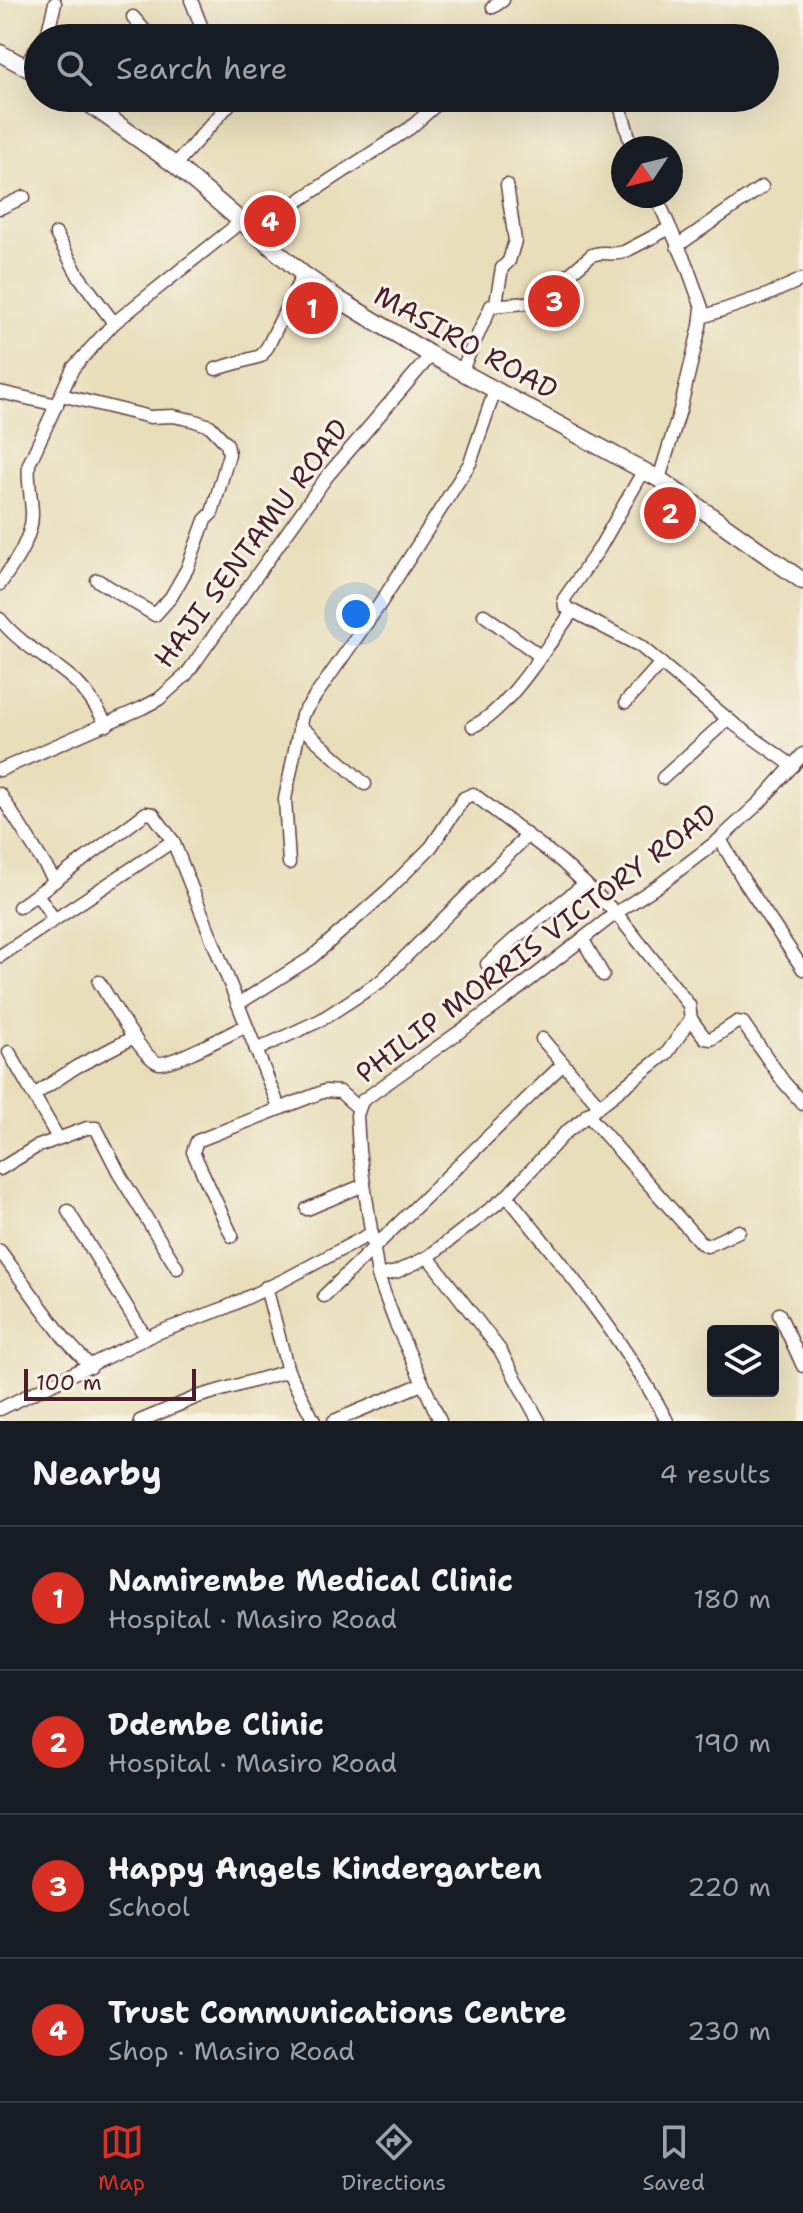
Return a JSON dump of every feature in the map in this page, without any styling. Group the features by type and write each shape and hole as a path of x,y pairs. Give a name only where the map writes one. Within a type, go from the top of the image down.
{"main road":[{"path":"0,53 24,66"},
{"name":"MASIRO ROAD","path":"103,112 175,165 303,274 431,355 652,475 803,581"}],"street":[{"path":"191,0 200,24"},
{"path":"50,24 55,3"},
{"path":"133,17 139,24"},
{"path":"175,165 222,112"},
{"path":"0,584 12,567 32,525 29,464 73,368 114,323 248,225 402,133 427,112"},
{"path":"622,112 629,136"},
{"path":"496,303 502,268 509,261 515,241 507,185"},
{"path":"677,246 762,187"},
{"path":"0,208 24,197"},
{"path":"660,208 700,299 702,317 680,410 652,475 564,599 565,607 631,641 728,719 793,766"},
{"path":"461,372 488,310 496,303 536,301 592,255 624,252 668,229"},
{"path":"56,234 78,275 114,323"},
{"path":"216,369 261,356 303,274"},
{"path":"702,317 803,279"},
{"name":"HAJI SENTAMU ROAD","path":"0,770 107,725 159,699 186,675 328,475 431,355"},
{"path":"289,863 285,799 299,725 310,703 380,604 465,472 482,433 495,390"},
{"path":"0,392 150,417 173,416 201,423 220,434 227,444 229,454 220,492 187,569 171,597 155,615 97,580"},
{"path":"473,726 491,714 572,612"},
{"path":"484,615 540,656"},
{"path":"0,619 76,683 90,697 107,725"},
{"path":"626,702 661,663"},
{"path":"663,778 728,719"},
{"path":"299,725 365,784"},
{"name":"PHILIP MORRIS VICTORY ROAD","path":"440,1421 378,1276 357,1127 358,1108 367,1095 500,1003 616,913 720,839 760,802 803,754"},
{"path":"0,794 55,881"},
{"path":"238,1004 311,958 387,891 431,847 468,795 478,795 585,884 616,913 684,996 692,1012 691,1019 667,1053 598,1104 565,1133 507,1196 428,1257 396,1272 378,1276"},
{"path":"19,907 146,813 153,814 173,841 279,1107"},
{"path":"256,1050 321,1020 381,981 527,836"},
{"path":"720,839 744,881 801,962"},
{"path":"0,956 173,841"},
{"path":"487,964 585,884"},
{"path":"37,894 54,919"},
{"path":"583,940 603,975"},
{"path":"99,982 134,1037 153,1060 165,1062 246,1026"},
{"path":"691,1019 708,1039 737,1022 743,1023 803,1104"},
{"path":"34,1095 76,1067 134,1037"},
{"path":"542,1039 598,1104"},
{"path":"9,1052 58,1138"},
{"path":"324,1296 563,1064"},
{"path":"232,1236 193,1152 194,1145 200,1139 279,1107 332,1090 347,1097 358,1108"},
{"path":"587,1114 701,1243 707,1246 739,1231"},
{"path":"0,1169 36,1147 58,1138 92,1127 99,1130 121,1177 177,1268"},
{"path":"307,1209 364,1185"},
{"path":"507,1196 560,1261 627,1353 667,1421"},
{"path":"68,1211 146,1338"},
{"path":"0,1409 146,1338 225,1308 372,1233"},
{"path":"1,1254 64,1338 91,1367"},
{"path":"428,1257 500,1350 539,1421"},
{"path":"266,1287 288,1371 314,1421"},
{"path":"779,1314 803,1366"},
{"path":"140,1421 197,1397 288,1371"},
{"path":"334,1421 422,1384"}],"place":[{"name":"Trust Communications Centre","path":"270,221"},
{"name":"Happy Angels Kindergarten","path":"554,301"},
{"name":"Namirembe Medical Clinic","path":"312,308"},
{"name":"Ddembe Clinic","path":"670,513"}]}
